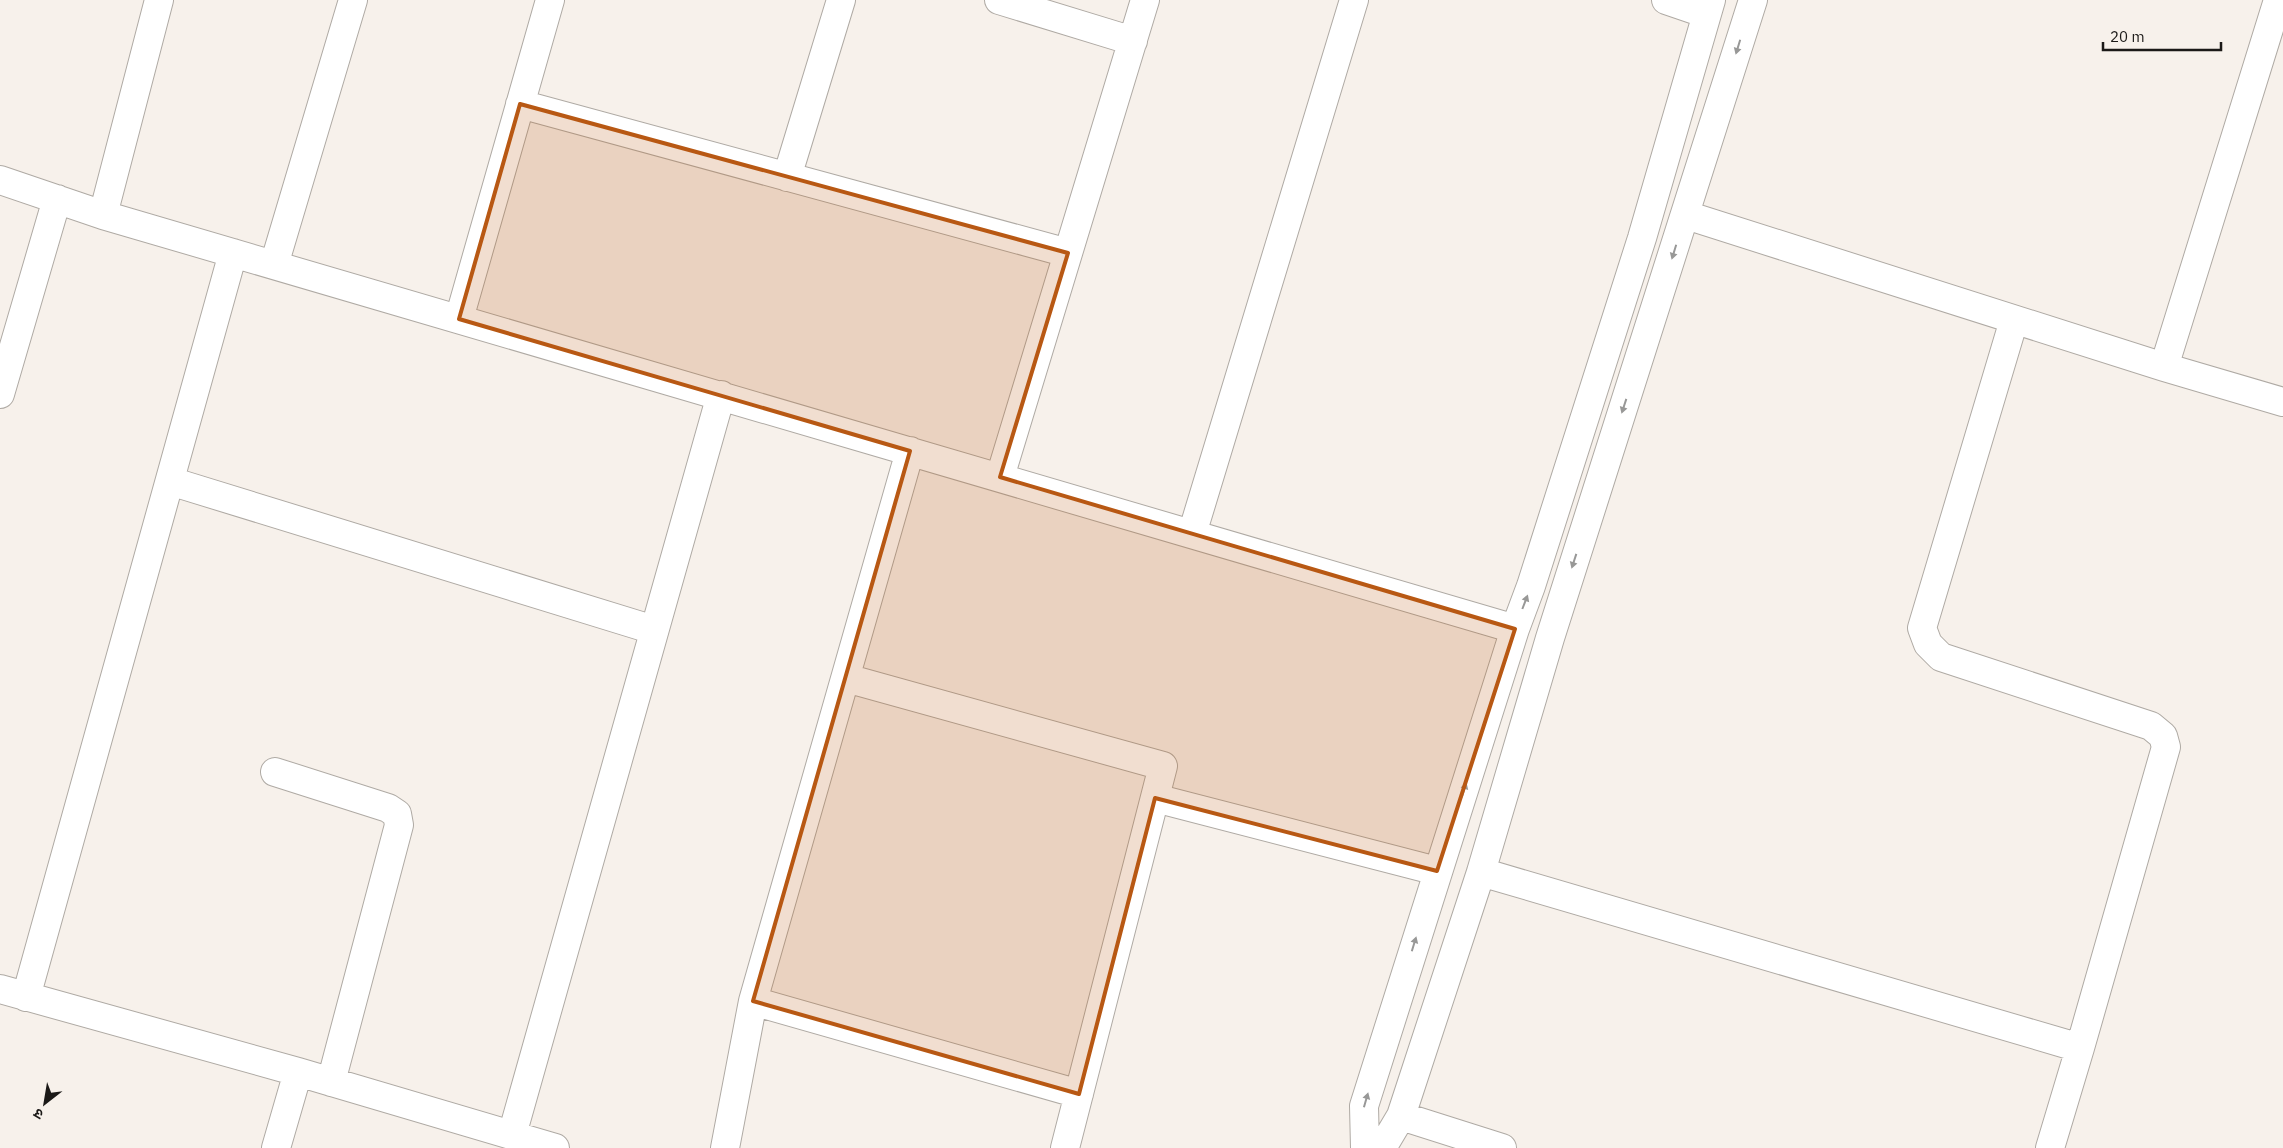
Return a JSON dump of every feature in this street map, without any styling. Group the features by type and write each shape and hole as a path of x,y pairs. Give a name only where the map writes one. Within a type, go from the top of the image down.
{"street":[{"path":"103,214 159,0"},
{"path":"274,265 353,0"},
{"path":"459,318 550,0"},
{"path":"787,177 841,0"},
{"path":"999,0 1133,41"},
{"path":"1000,477 1145,0"},
{"path":"1192,534 1354,0"},
{"path":"1365,1148 1364,1106 1437,872 1642,238 1709,7 1666,0"},
{"path":"1382,1148 1401,1116 1481,872 1550,638 1686,215 1752,0"},
{"path":"2164,368 2278,0"},
{"path":"520,104 1068,253"},
{"path":"0,180 103,214 274,265 1515,629"},
{"path":"0,394 57,199"},
{"path":"1686,215 2164,368 2283,402"},
{"path":"26,996 234,253"},
{"path":"2014,320 1922,628 1928,644 1941,657 2151,726 2163,736 2166,747 2050,1148"},
{"path":"512,1135 721,395"},
{"path":"725,1148 753,1001 910,451"},
{"path":"170,481 654,630"},
{"path":"846,678 1163,766 1065,1148"},
{"path":"274,772 388,808 397,814 399,825 330,1082"},
{"path":"1155,798 1437,872"},
{"path":"1481,872 2080,1048"},
{"path":"0,989 298,1072 555,1148"},
{"path":"753,1001 1079,1094"},
{"path":"276,1148 298,1072"},
{"path":"1401,1116 1502,1148"}],"highlighted area":[{"path":"520,104 1068,253 1000,477 1515,629 1437,871 1155,798 1079,1094 753,1001 910,451 459,319"}]}
